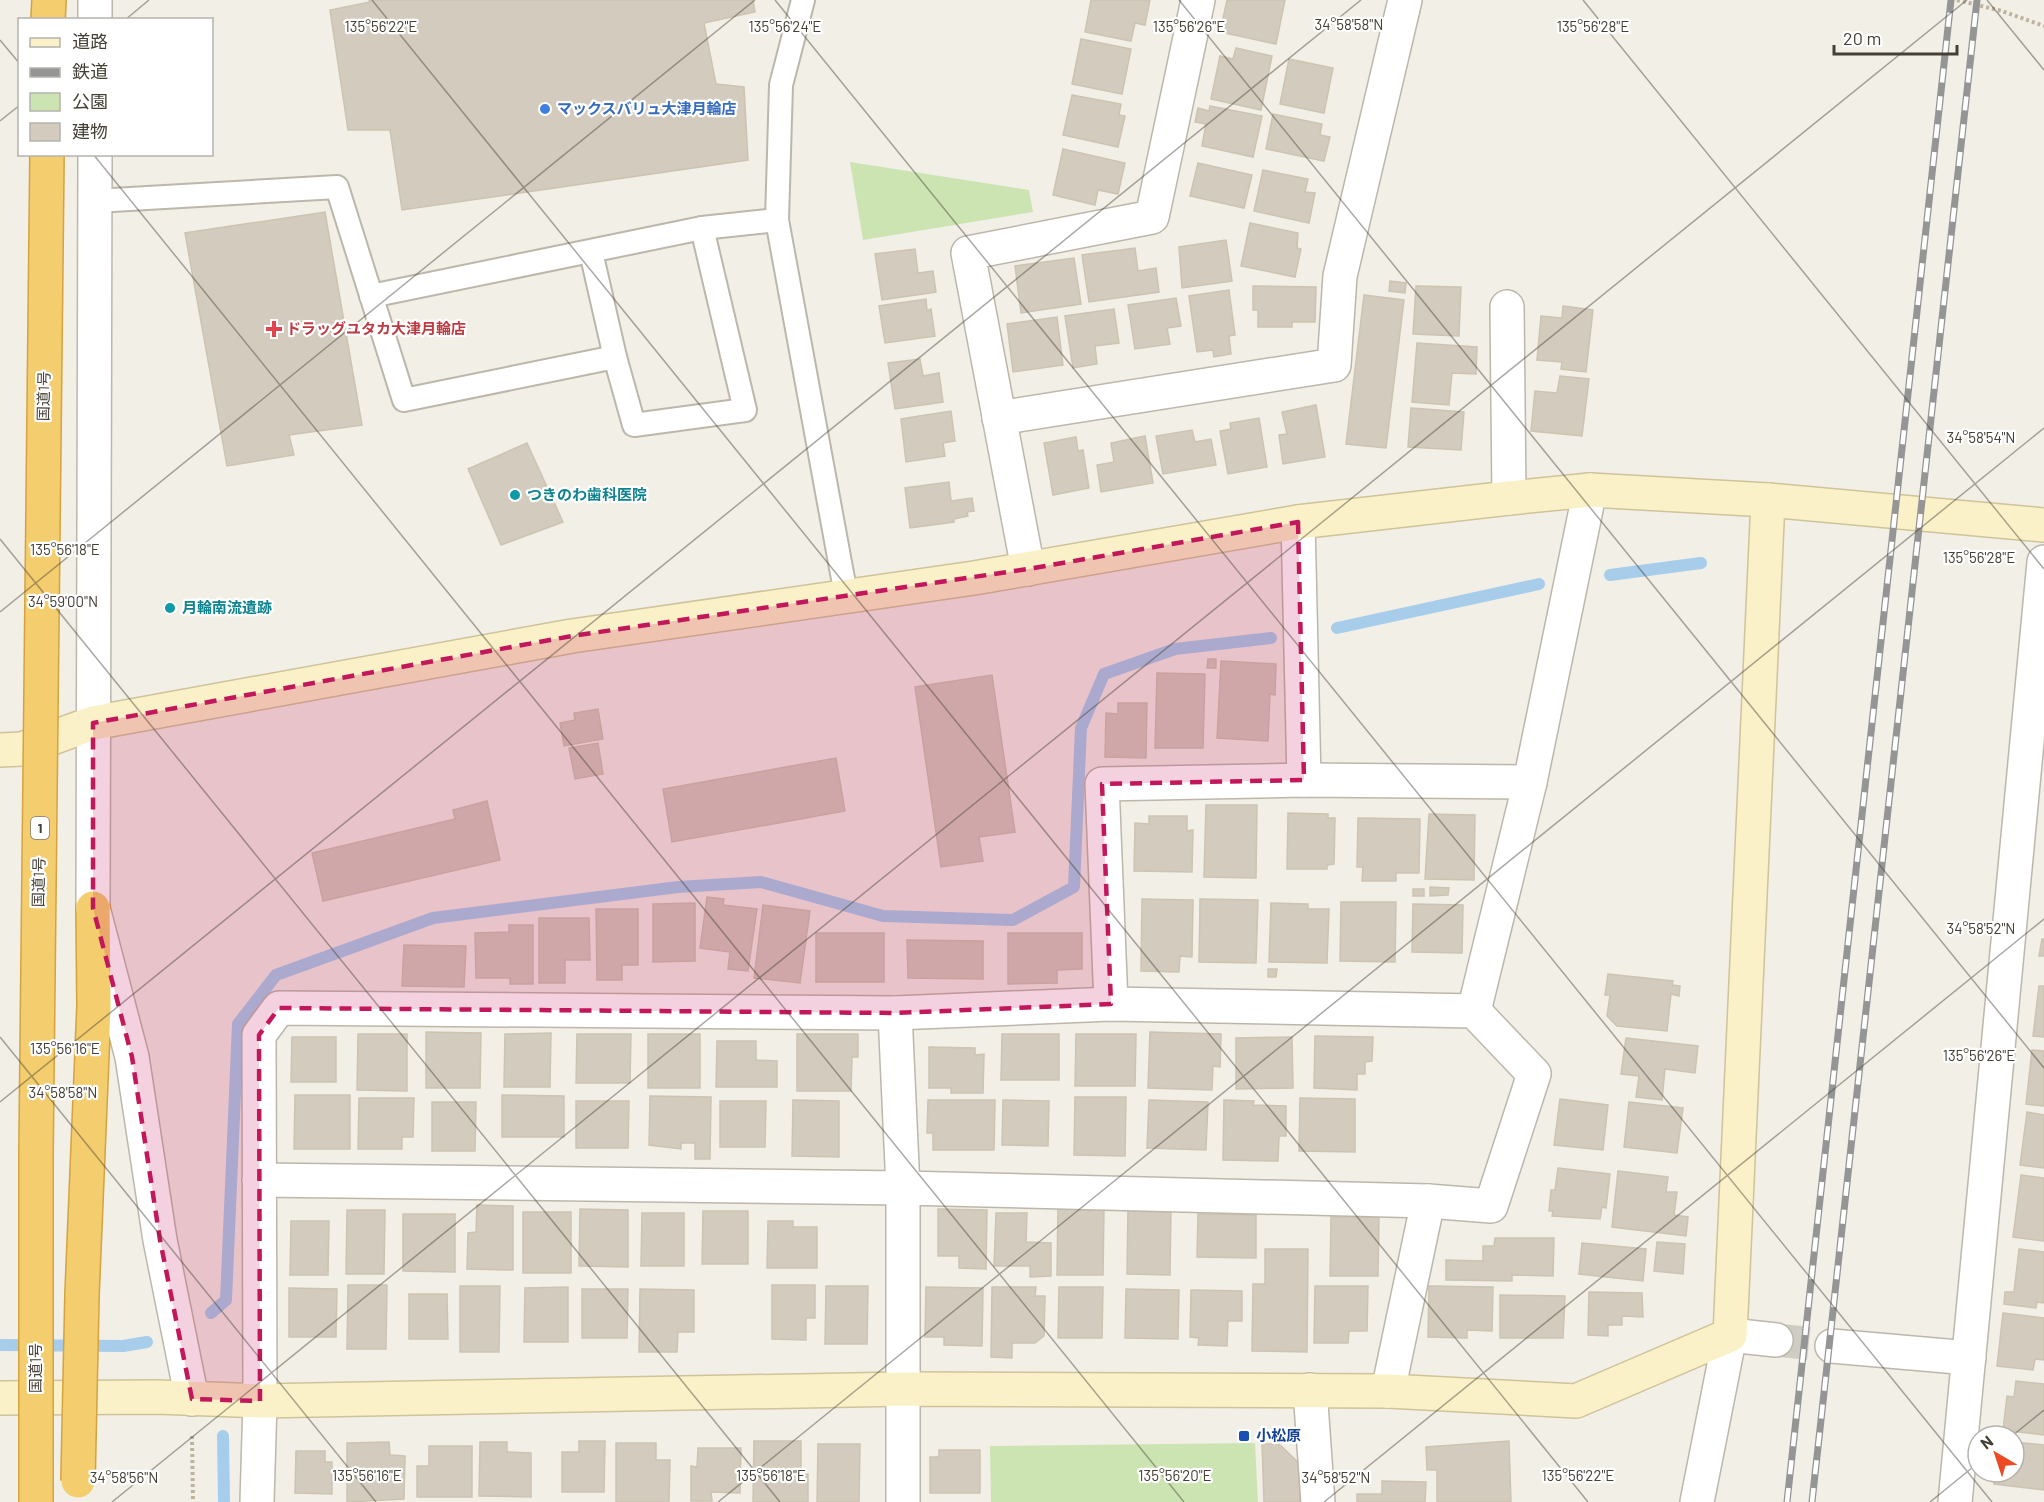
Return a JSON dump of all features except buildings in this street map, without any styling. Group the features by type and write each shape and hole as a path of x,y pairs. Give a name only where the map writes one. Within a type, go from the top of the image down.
{"highway":[{"path":"48,18 49,0"},
{"name":"国道1号","path":"36,1502 37,1129 47,156"},
{"path":"78,1492 82,1295 94,1006 93,908"}],"street":[{"path":"95,0 95,18"},
{"path":"1028,569 968,253 1152,217 1198,0"},
{"path":"999,418 1334,365 1340,276 1405,0"},
{"path":"95,156 93,908 132,1057 160,1240 192,1399"},
{"path":"1507,307 1509,498"},
{"path":"0,750 22,749 93,723 572,636 1028,569 1298,522 1509,498 1590,490 1768,500 2044,525"},
{"path":"1474,1011 1530,782 1590,490"},
{"path":"1697,1502 1730,1335 1768,500"},
{"path":"1298,522 1304,780"},
{"path":"1955,1502 2044,562"},
{"path":"1111,1004 1102,784 1304,780 1530,782"},
{"path":"257,1502 260,1401 258,1035 279,1008 895,1013 1111,1004 1474,1011 1534,1074 1491,1206 1428,1201 903,1188 259,1180"},
{"path":"895,1013 903,1188 903,1502"},
{"path":"1389,1391 1428,1201"},
{"path":"0,1398 260,1401 903,1389 1389,1391 1576,1401 1730,1335 1776,1340"},
{"path":"1832,1346 1969,1358"},
{"path":"1310,1390 1318,1502"}],"lane":[{"path":"803,0 781,85 777,220 846,595"},
{"path":"95,201 337,187 404,399 615,357"},
{"path":"371,296 702,228 777,220"},
{"path":"591,252 615,357 634,425 745,410 702,228"}],"path":[{"path":"1958,0 2002,11 2044,26"},
{"path":"192,1399 193,1502"}],"highlighted area":[{"path":"1298,522 1304,780 1102,784 1111,1004 895,1013 279,1008 259,1035 260,1401 192,1399 160,1240 132,1057 93,908 93,723 572,636 1028,569"}],"green space":[{"path":"850,162 1029,190 1033,212 863,240"},
{"path":"1255,1443 1258,1502 991,1502 990,1446"}],"waterway":[{"path":"1610,575 1701,563"},
{"path":"1337,628 1539,584"},
{"path":"211,1313 226,1300 238,1024 276,975 433,918 678,887 761,882 883,916 1013,920 1074,887 1081,728 1104,674 1175,649 1271,638"},
{"path":"0,1345 123,1346 147,1342"},
{"path":"223,1436 224,1502"}],"tunnel":[{"path":"1776,1340 1832,1346"}],"railway":[{"path":"1787,1502 1951,0"},
{"path":"1812,1502 1977,0"}],"place":[{"name":"マックスバリュ大津月輪店","path":"545,109"},
{"name":"ドラッグユタカ大津月輪店","path":"274,329"},
{"name":"つきのわ歯科医院","path":"515,495"},
{"name":"月輪南流遺跡","path":"170,608"},
{"name":"小松原","path":"1244,1436"}]}
